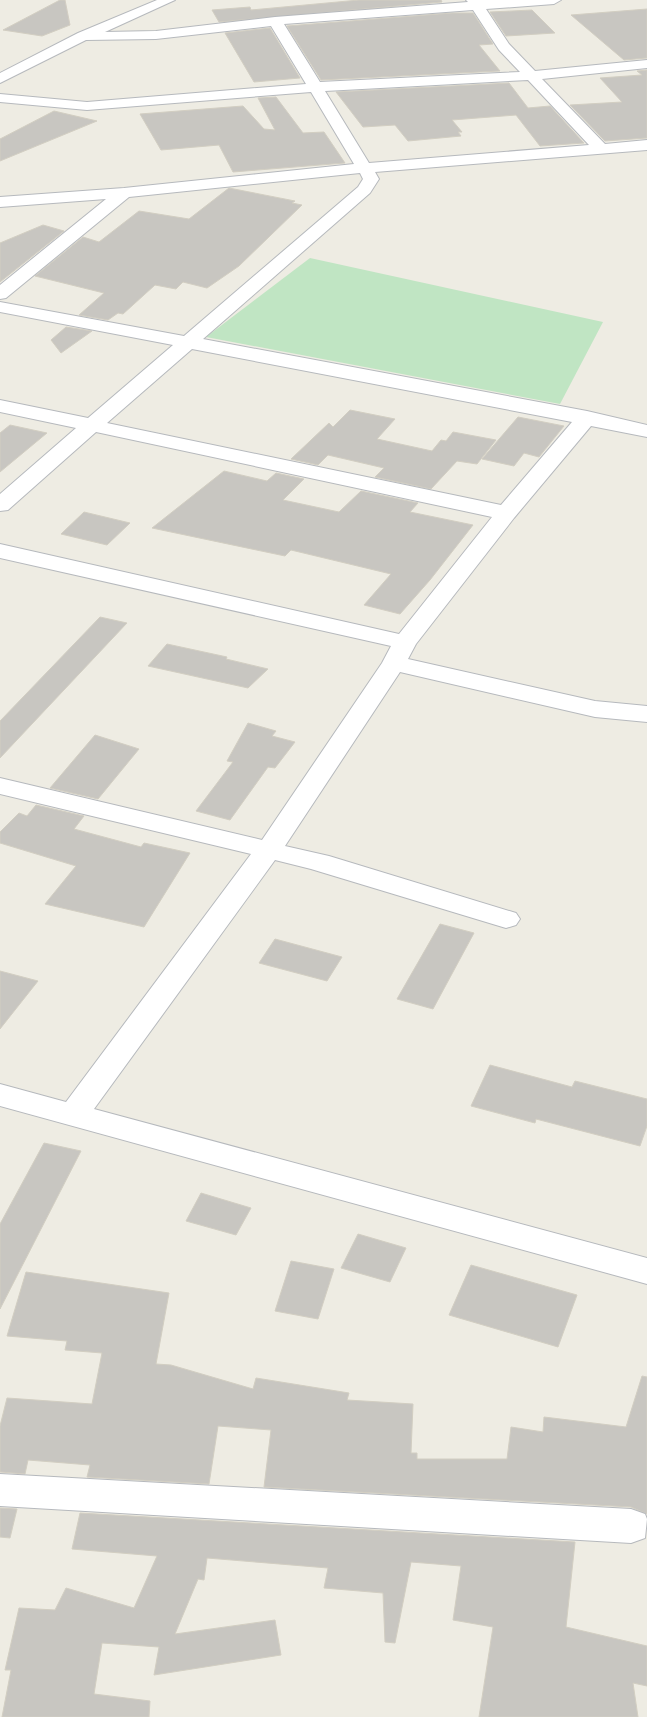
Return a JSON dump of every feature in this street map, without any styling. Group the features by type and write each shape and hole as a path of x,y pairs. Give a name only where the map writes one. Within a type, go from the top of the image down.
{"street":[{"path":"0,79 83,36 168,0"},
{"path":"83,36 156,35 275,21 475,3 554,0"},
{"path":"475,3 494,34 529,76 601,149"},
{"path":"0,505 191,342 364,190 371,179 275,21"},
{"path":"0,98 87,106 128,104 316,87 529,76 647,64"},
{"path":"0,202 124,192 366,168 647,145"},
{"path":"0,294 124,192"},
{"path":"0,307 587,417 647,431"},
{"path":"0,406 506,513"},
{"path":"74,1114 268,851 399,652 506,513 587,417"},
{"path":"0,551 399,652 595,709 647,714"},
{"path":"1,786 319,862 506,919"},
{"path":"0,1095 647,1271"},
{"path":"0,1490 631,1526"}],"green space":[{"path":"310,258 603,322 560,404 206,337"}],"building":[{"path":"60,0 65,0 70,25 42,36 3,30"},
{"path":"359,0 441,0 442,2 219,22 212,10 250,7 251,10"},
{"path":"647,9 647,58 624,60 571,15"},
{"path":"532,10 555,33 506,36 490,12"},
{"path":"473,13 493,44 479,45 500,71 321,80 287,26"},
{"path":"270,28 300,78 254,82 225,33"},
{"path":"647,70 647,138 605,141 570,105 622,102 600,78 642,75 637,71"},
{"path":"509,83 528,108 550,106 584,143 540,146 516,115 452,120 462,132 458,132 461,136 408,141 395,125 363,127 336,92"},
{"path":"276,97 303,133 324,132 345,163 233,172 219,145 161,150 140,114 243,106 264,129 275,130 258,98"},
{"path":"54,111 97,121 0,161 0,139"},
{"path":"229,188 295,201 292,203 302,205 239,266 207,288 183,282 176,289 155,285 123,314 118,313 108,320 79,315 104,293 35,276 83,237 99,242 139,211 189,219"},
{"path":"43,225 64,231 0,282 0,243"},
{"path":"66,327 92,331 61,353 51,340"},
{"path":"350,410 395,419 377,439 432,451 441,440 446,441 453,432 496,440 477,464 457,461 431,489 375,477 384,468 328,455 318,465 291,459 329,423 333,427"},
{"path":"518,417 564,426 539,457 524,453 514,466 482,459"},
{"path":"10,425 47,433 0,472 0,433"},
{"path":"224,471 267,481 276,473 304,479 283,500 339,512 361,491 418,503 410,512 473,525 430,580 400,614 364,605 391,574 291,550 285,556 152,528"},
{"path":"84,512 130,523 107,545 61,534"},
{"path":"100,617 127,623 0,758 0,721"},
{"path":"167,644 227,657 226,659 268,669 248,688 148,666"},
{"path":"248,723 276,731 272,736 295,742 275,768 268,767 230,820 196,811 233,762 227,761"},
{"path":"95,735 139,749 98,799 50,788"},
{"path":"36,805 84,816 74,829 141,847 144,843 190,853 144,927 45,904 76,866 0,843 0,832 19,813 27,816"},
{"path":"440,924 474,933 433,1009 397,999"},
{"path":"275,939 342,957 327,981 259,963"},
{"path":"0,971 38,981 0,1029"},
{"path":"490,1065 572,1087 575,1081 647,1099 647,1126 640,1146 536,1119 535,1123 471,1106"},
{"path":"44,1143 81,1151 0,1309 0,1224"},
{"path":"201,1193 251,1208 236,1235 186,1221"},
{"path":"358,1234 406,1248 390,1282 341,1268"},
{"path":"291,1261 334,1269 318,1319 275,1311"},
{"path":"471,1265 577,1295 558,1347 449,1315"},
{"path":"26,1272 169,1293 156,1364 171,1365 253,1389 256,1378 349,1393 347,1400 413,1404 411,1453 417,1453 417,1459 507,1459 511,1427 543,1432 544,1417 626,1427 642,1376 647,1377 647,1514 631,1507 264,1487 271,1430 218,1426 209,1484 87,1477 90,1465 28,1460 25,1474 0,1472 0,1426 7,1398 92,1404 102,1353 65,1350 67,1341 7,1336"},
{"path":"0,1508 17,1509 10,1538 0,1537"},
{"path":"80,1513 575,1542 566,1627 647,1646 647,1686 633,1683 638,1717 479,1717 493,1627 453,1620 461,1566 411,1562 395,1643 385,1642 383,1593 324,1588 328,1568 207,1558 204,1580 198,1579 175,1634 275,1620 281,1655 154,1675 159,1647 102,1643 94,1694 150,1701 149,1717 2,1717 11,1670 5,1670 19,1608 55,1610 66,1588 134,1608 157,1556 72,1549"}]}
